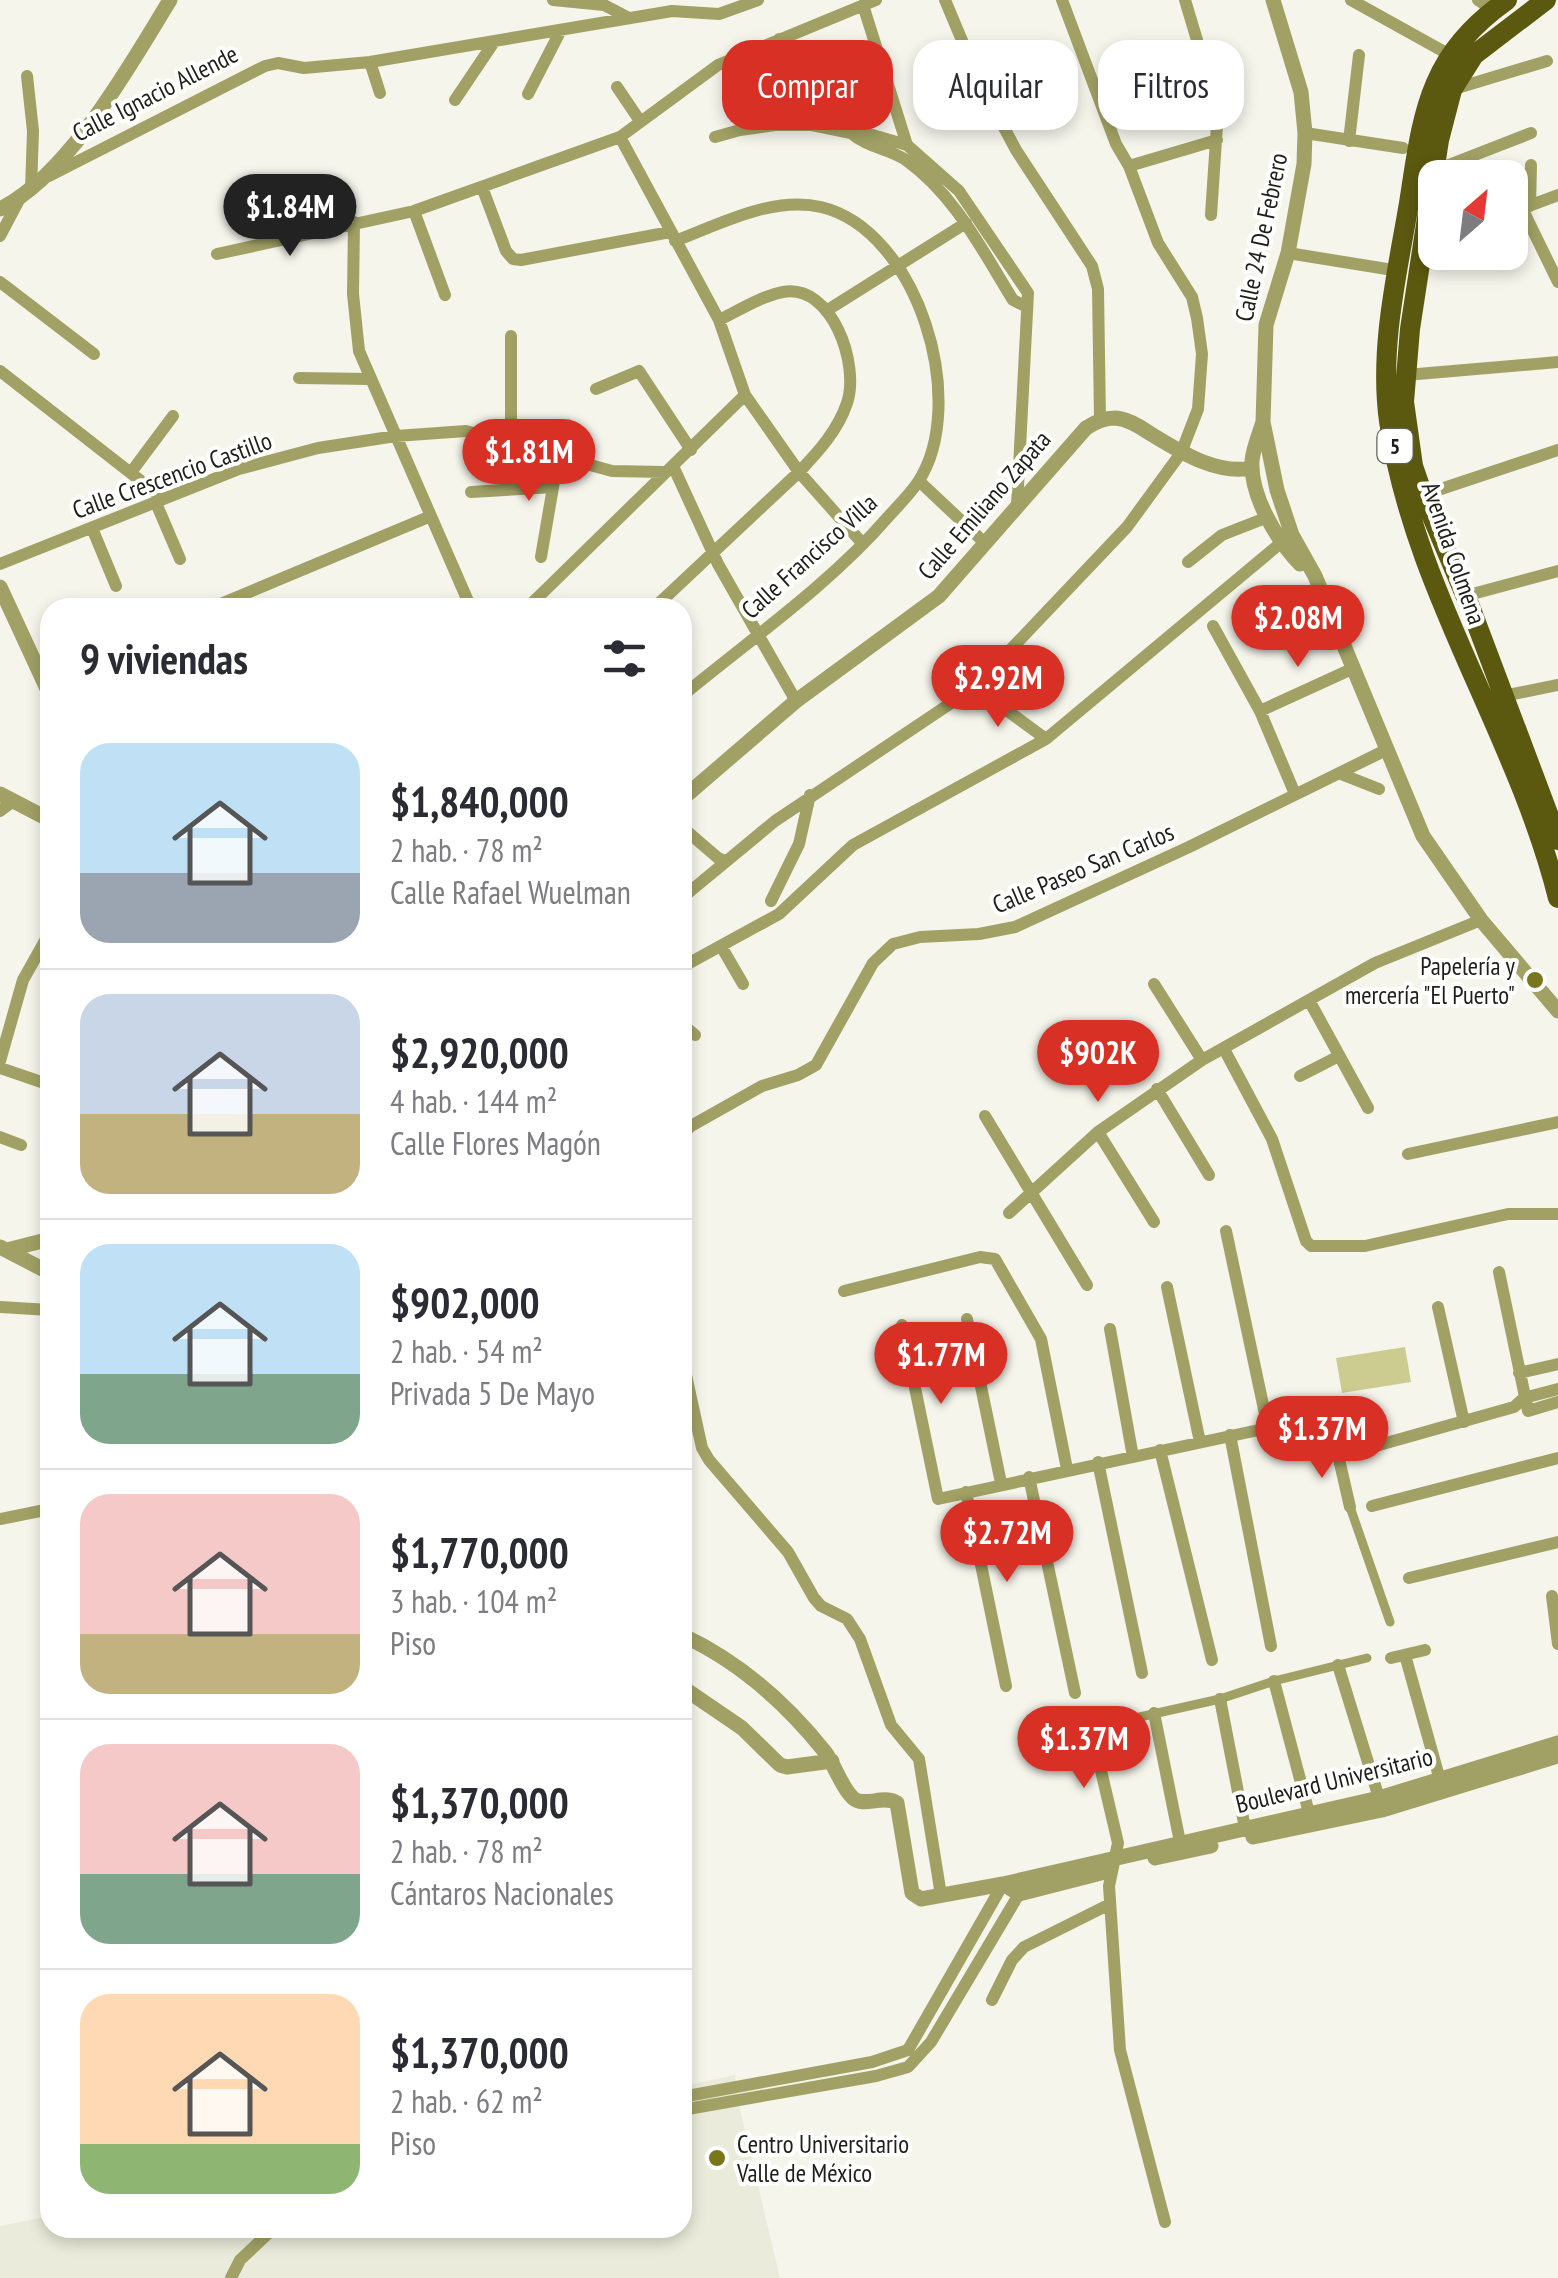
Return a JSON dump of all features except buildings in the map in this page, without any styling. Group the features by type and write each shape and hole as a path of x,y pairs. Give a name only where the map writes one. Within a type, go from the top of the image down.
{"main road":[{"name":"Avenida Colmena","path":"1437,160 1452,90 1474,55 1546,0"},
{"name":"Avenida Colmena","path":"1493,3 1436,77 1422,121 1389,329 1389,421 1413,518 1446,613 1521,792 1558,898"},
{"name":"Avenida Colmena","path":"1425,270 1406,375 1405,420 1413,466 1502,696"},
{"name":"5","path":"1502,696 1552,804 1558,840"}],"street":[{"path":"49,176 127,70 170,0"},
{"path":"553,0 604,5 630,18"},
{"name":"Calle Ignacio Allende","path":"0,208 49,176 265,66 278,63 304,68 370,62 672,11 719,14 758,0"},
{"path":"945,0 979,81 1016,150 1092,266 1098,290 1100,420 1128,420 1181,452 1216,466 1237,471 1252,468"},
{"path":"692,890 810,795 975,686 1127,527 1181,452 1198,409 1202,354 1197,318 1182,277 1158,243 1062,0"},
{"path":"1185,0 1218,110 1211,214"},
{"name":"Calle 24 De Febrero","path":"1273,0 1301,92 1305,133 1304,164 1288,253 1266,324 1262,422 1284,513 1315,576 1423,836 1481,920 1558,1011"},
{"path":"1351,0 1450,54"},
{"path":"218,254 414,211 620,138 718,65 859,4 907,145"},
{"path":"528,94 562,30"},
{"path":"455,100 494,42"},
{"path":"1349,141 1360,55"},
{"path":"1452,90 1547,61"},
{"path":"370,62 380,93"},
{"path":"0,236 25,195 33,131 27,76"},
{"path":"617,87 640,120"},
{"path":"715,137 740,130"},
{"path":"834,130 869,134 907,145 959,191 1028,293 1017,506"},
{"path":"1305,133 1403,148"},
{"path":"1462,160 1531,133"},
{"path":"851,134 864,145 909,162 950,200 1013,300 1026,307"},
{"path":"620,138 718,320 745,395 800,472 863,544"},
{"path":"1129,166 1217,140"},
{"path":"1528,177 1531,165"},
{"name":"Calle Francisco Villa","path":"482,186 506,251 521,260 673,236 780,206 821,208 859,225 899,267 934,348 938,420 919,481 863,544 692,688"},
{"path":"1528,206 1558,195"},
{"path":"414,211 444,295"},
{"path":"354,222 359,350 467,598"},
{"path":"1528,223 1557,276"},
{"path":"826,310 966,224"},
{"path":"1288,253 1387,269"},
{"path":"0,282 94,354"},
{"path":"666,598 800,472 840,421 849,398 850,378 843,339 826,310 812,297 782,292 718,320"},
{"path":"511,336 511,444"},
{"path":"1406,375 1558,362"},
{"path":"596,390 639,371 691,450"},
{"path":"0,372 132,471 160,501 180,559"},
{"path":"298,378 370,379"},
{"path":"537,598 745,395"},
{"path":"132,471 174,416"},
{"name":"Calle Emiliano Zapata","path":"692,790 796,701 939,596 1075,439 1100,420"},
{"path":"1262,422 1252,468 1268,517 1282,542 1315,576"},
{"name":"Calle Crescencio Castillo","path":"0,564 238,469 318,448 396,436 452,430 612,471 669,469"},
{"path":"1422,495 1558,450"},
{"path":"541,557 558,458"},
{"path":"669,469 796,701"},
{"path":"919,481 986,544"},
{"path":"471,492 554,487"},
{"path":"235,598 431,516"},
{"path":"1188,562 1222,535 1268,517"},
{"path":"92,528 116,586"},
{"path":"692,961 779,914 853,845 1046,739 1282,542"},
{"path":"1465,596 1558,571"},
{"path":"0,587 40,670"},
{"path":"1213,626 1260,711 1295,794"},
{"path":"1260,711 1354,668"},
{"path":"1502,696 1558,685"},
{"path":"975,686 1046,739"},
{"name":"Calle Paseo San Carlos","path":"692,1125 762,1086 798,1076 816,1066 874,964 893,944 920,937 979,934 1015,927 1386,750"},
{"path":"1341,774 1379,789"},
{"path":"771,901 799,844 810,795"},
{"path":"4,802 40,816"},
{"path":"692,836 726,861"},
{"path":"1009,1213 1098,1132 1202,1060 1375,963 1481,920"},
{"path":"720,946 743,984"},
{"path":"40,956 23,980 0,1065 40,1082"},
{"path":"1154,984 1202,1060"},
{"path":"1310,1002 1368,1108"},
{"path":"0,1003 12,1018"},
{"path":"692,1033 695,1036"},
{"path":"1224,1049 1272,1139 1311,1246 1339,1248 1404,1240 1508,1214 1558,1214"},
{"path":"1300,1076 1340,1056"},
{"path":"1157,1089 1209,1175"},
{"path":"985,1116 1087,1285"},
{"path":"1408,1154 1558,1122"},
{"path":"1098,1132 1154,1222"},
{"path":"0,1137 21,1145"},
{"path":"1226,1231 1268,1428"},
{"path":"3,1248 40,1242"},
{"path":"3,1248 40,1268"},
{"path":"844,1291 980,1256 995,1259 1040,1339 1067,1470"},
{"path":"1499,1272 1522,1405"},
{"path":"1168,1287 1200,1442"},
{"path":"0,1306 40,1309"},
{"path":"1438,1307 1464,1422"},
{"path":"966,1319 1001,1483"},
{"path":"902,1325 938,1499 1268,1428 1284,1428 1348,1450 1372,1446 1522,1405 1558,1388"},
{"path":"1110,1329 1133,1457"},
{"path":"1519,1373 1558,1364"},
{"path":"692,1402 702,1448 709,1460 788,1552 821,1606 852,1624 860,1638 891,1725 919,1758 941,1896"},
{"path":"1522,1405 1558,1402"},
{"path":"1230,1435 1271,1646"},
{"path":"1336,1446 1350,1507 1390,1622"},
{"path":"1160,1450 1212,1660"},
{"path":"1372,1506 1558,1458"},
{"path":"1098,1462 1142,1672"},
{"path":"1029,1477 1075,1693"},
{"path":"966,1492 1006,1686"},
{"path":"0,1519 40,1511"},
{"path":"1409,1578 1558,1542"},
{"path":"1552,1596 1558,1644"},
{"path":"692,1640 766,1688 806,1727 832,1761 780,1765 742,1728 692,1694"},
{"path":"1426,1650 1398,1657 1440,1780"},
{"path":"1068,1733 1220,1699 1367,1658"},
{"path":"1338,1665 1379,1798"},
{"path":"1274,1681 1309,1813"},
{"path":"1220,1699 1246,1828"},
{"path":"1154,1713 1180,1847"},
{"path":"1091,1728 1118,1844 1110,1904 1120,2050 1165,2222"},
{"name":"Boulevard Universitario","path":"1019,1894 1246,1828 1379,1798 1558,1743"},
{"name":"Boulevard Universitario","path":"1180,1847 1382,1810 1558,1756"},
{"name":"Boulevard Universitario","path":"832,1761 853,1798 861,1802 893,1799 897,1803 912,1893 921,1899 1113,1864"},
{"path":"692,2097 732,2095 876,2076 908,2067 931,2042 1019,1894 1002,1884 908,2050 890,2058 732,2095 692,2107"},
{"path":"992,2000 1012,1960 1024,1947 1110,1904"},
{"path":"231,2278 240,2260 263,2238"}],"shaded area":[{"name":"Centro Universitario Valle de México","path":"735,2075 780,2278 0,2278 0,2226 40,2218 40,2238 692,2238 692,2084"}],"green space":[{"path":"1405,1347 1411,1382 1342,1393 1336,1358"}],"place":[{"name":"Papelería y mercería \"El Puerto\"","path":"1535,980"},
{"name":"Centro Universitario Valle de México","path":"717,2158"}]}
